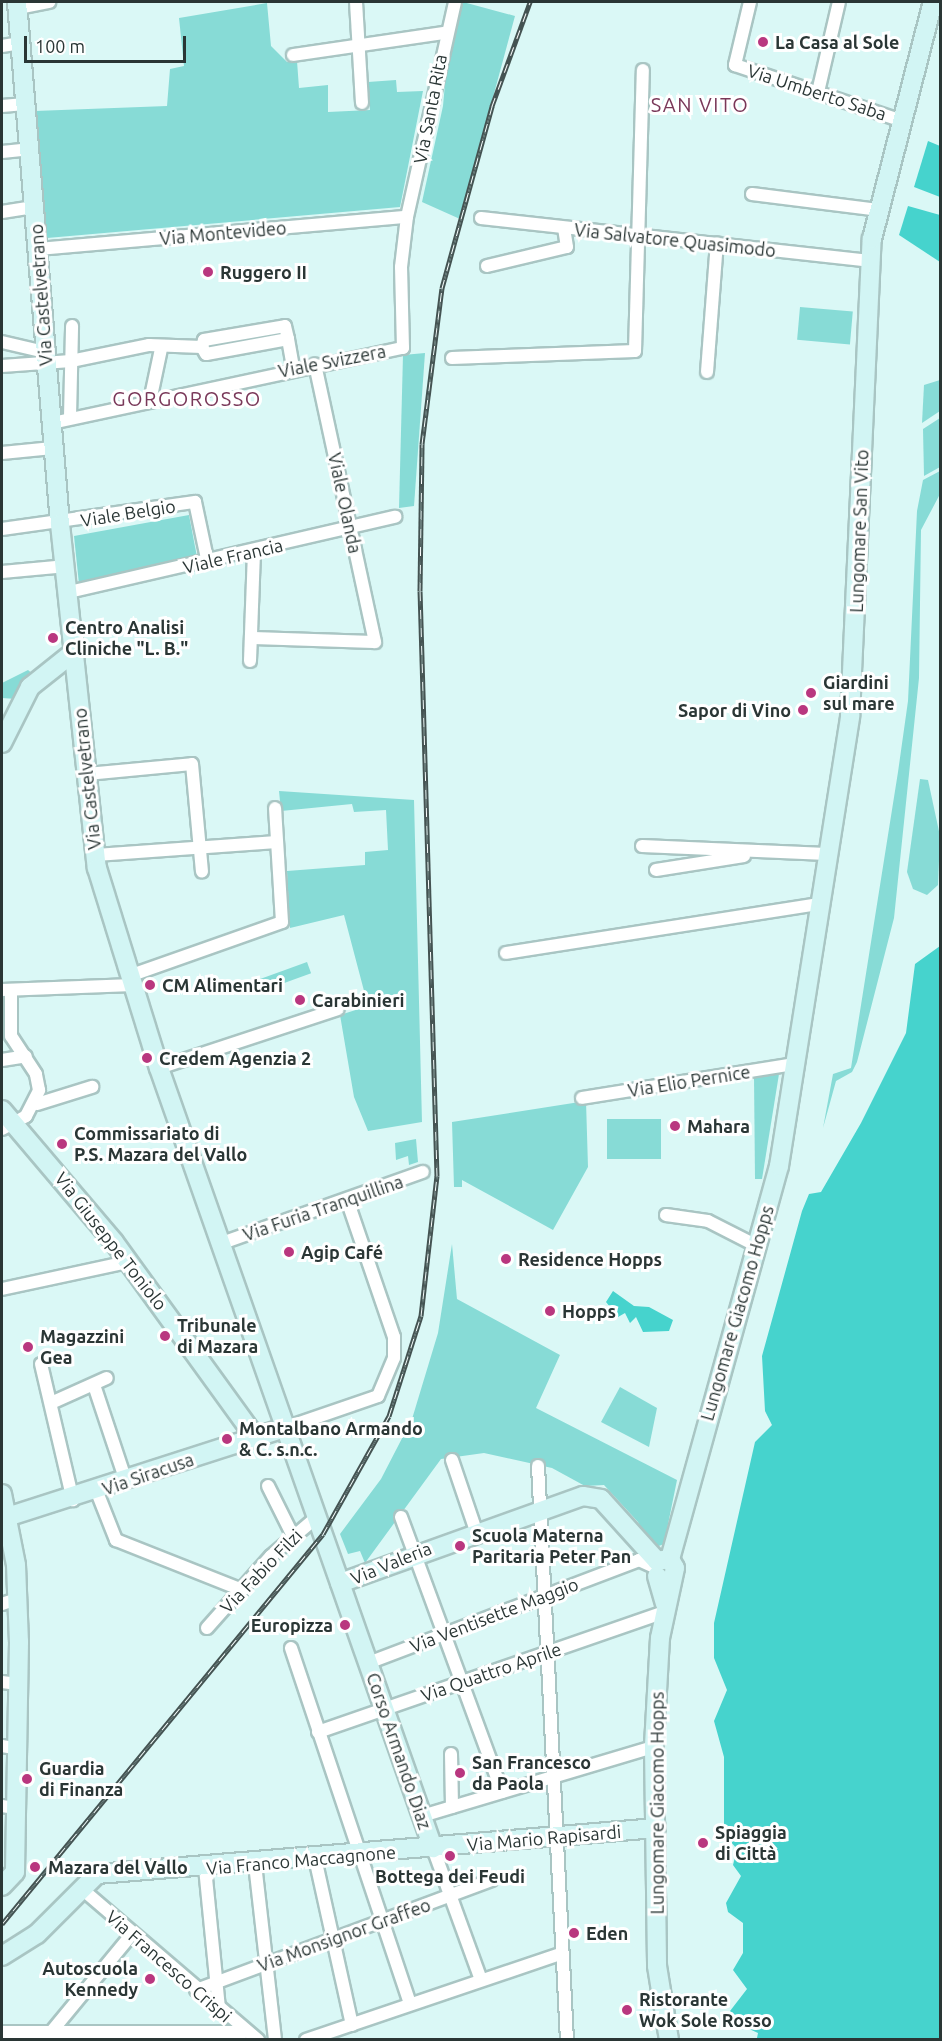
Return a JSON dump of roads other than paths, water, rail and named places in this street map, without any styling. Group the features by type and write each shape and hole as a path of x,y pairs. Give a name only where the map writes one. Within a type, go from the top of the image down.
{"main road":[{"name":"Lungomare San Vito","path":"795,1064 818,904 850,716 870,261 878,210 899,120 933,2"},
{"name":"Via Castelvetrano","path":"17,5 60,524 67,566 96,855 131,980 159,1068 288,1427 318,1519"},
{"path":"2,743 30,687 74,652"},
{"name":"Lungomare Giacomo Hopps","path":"669,2040 657,1966 654,1747 664,1608 662,1567 759,1246 795,1064"},
{"name":"Via Giuseppe Toniolo","path":"6,1121 128,1262 255,1437"},
{"name":"Via Siracusa","path":"7,1517 73,1500 288,1427"},
{"path":"2,1494 7,1517 10,1601 8,1807 15,1872 2,1886"},
{"name":"Via Valeria","path":"340,1583 476,1531 538,1511 596,1497 662,1567"},
{"name":"Corso Armando Diaz","path":"318,1519 433,1848"},
{"name":"Via Mario Rapisardi","path":"433,1848 656,1828"},
{"name":"Via Franco Maccagnone","path":"82,1889 97,1874 206,1868 433,1848"},
{"path":"2,1956 37,1934 82,1889"}],"street":[{"path":"17,5 49,2"},
{"path":"356,2 362,103"},
{"name":"Via Santa Rita","path":"403,348 401,267 407,217 444,33 455,2"},
{"name":"Via Umberto Saba","path":"750,2 735,65 899,120"},
{"path":"818,92 839,2"},
{"path":"293,55 359,48 444,33"},
{"path":"2,46 21,43"},
{"path":"452,358 635,351 643,70"},
{"path":"2,106 25,104"},
{"path":"2,152 29,149"},
{"path":"752,194 878,210"},
{"path":"2,212 34,207"},
{"name":"Via Montevideo","path":"38,249 407,217"},
{"name":"Via Salvatore Quasimodo","path":"481,218 564,229 717,243 870,261"},
{"path":"487,266 567,247 564,229"},
{"path":"707,372 717,243"},
{"path":"70,417 72,326"},
{"path":"2,342 45,356 70,361 149,345 160,349 202,347 206,354 288,339 293,367"},
{"name":"Viale Svizzera","path":"52,423 293,367 403,348"},
{"path":"150,401 160,349"},
{"path":"2,366 45,356"},
{"name":"Viale Olanda","path":"252,638 375,642 315,364"},
{"path":"2,453 53,448"},
{"name":"Viale Belgio","path":"2,529 60,524 195,502 208,563"},
{"name":"Viale Francia","path":"69,592 208,563 395,517"},
{"path":"250,662 255,551"},
{"path":"2,572 67,566"},
{"path":"87,774 192,764 202,872"},
{"path":"37,1104 36,1074 6,1028 6,990 131,980 282,922 275,808"},
{"path":"96,855 277,842"},
{"path":"642,846 827,854"},
{"path":"657,870 769,852"},
{"path":"506,953 818,904"},
{"path":"159,1068 338,1009"},
{"path":"2,1060 26,1056"},
{"name":"Via Elio Pernice","path":"582,1098 795,1064"},
{"path":"6,1121 37,1104 92,1087"},
{"name":"Via Furia Tranquillina","path":"222,1243 423,1172"},
{"path":"288,1427 378,1396 394,1358 394,1337 347,1200"},
{"path":"666,1215 708,1221 759,1246"},
{"path":"2,1289 128,1262"},
{"path":"41,1364 73,1500"},
{"path":"51,1403 107,1378"},
{"path":"94,1384 126,1481"},
{"path":"453,1460 476,1531"},
{"path":"538,1466 538,1511 551,1777 557,1837 567,2040"},
{"path":"268,1486 293,1536"},
{"path":"97,1492 116,1540 242,1590"},
{"path":"401,1517 501,1792"},
{"name":"Via Fabio Filzi","path":"207,1628 293,1536 318,1519"},
{"name":"Via Ventisette Maggio","path":"368,1663 639,1560 662,1567"},
{"name":"Via Quattro Aprile","path":"318,1732 545,1653 664,1608"},
{"path":"291,1647 410,2003"},
{"path":"422,1816 654,1747"},
{"path":"451,1754 452,1807"},
{"name":"Corso Armando Diaz","path":"433,1848 480,1980"},
{"path":"315,1858 352,2025"},
{"path":"255,1864 275,2040"},
{"path":"206,1868 219,2009"},
{"name":"Via Monsignor Graffeo","path":"196,1989 491,1880"},
{"name":"Via Francesco Crispi","path":"82,1889 245,2032 258,2040"},
{"path":"52,2031 132,1934"},
{"path":"306,2040 563,1953"},
{"path":"2,2032 245,2032"}],"railway":[{"path":"2,1924 323,1534 389,1416 421,1316 437,1176 420,591 422,444 442,288 492,106 530,2"}],"place":[{"name":"La Casa al Sole","path":"763,42"},
{"name":"Ruggero II","path":"208,272"},
{"name":"Centro Analisi Cliniche \"L. B.\"","path":"53,638"},
{"name":"Giardini sul mare","path":"811,693"},
{"name":"Sapor di Vino","path":"803,710"},
{"name":"CM Alimentari","path":"150,985"},
{"name":"Carabinieri","path":"300,1000"},
{"name":"Credem Agenzia 2","path":"147,1058"},
{"name":"Mahara","path":"675,1126"},
{"name":"Commissariato di P.S. Mazara del Vallo","path":"62,1144"},
{"name":"Agip Café","path":"289,1252"},
{"name":"Residence Hopps","path":"506,1259"},
{"name":"Hopps","path":"550,1311"},
{"name":"Tribunale di Mazara","path":"165,1336"},
{"name":"Magazzini Gea","path":"28,1347"},
{"name":"Montalbano Armando & C. s.n.c.","path":"227,1439"},
{"name":"Scuola Materna Paritaria Peter Pan","path":"460,1546"},
{"name":"Europizza","path":"345,1625"},
{"name":"San Francesco da Paola","path":"460,1773"},
{"name":"Guardia di Finanza","path":"27,1779"},
{"name":"Spiaggia di Città","path":"703,1843"},
{"name":"Bottega dei Feudi","path":"450,1856"},
{"name":"Mazara del Vallo","path":"35,1867"},
{"name":"Eden","path":"574,1933"},
{"name":"Autoscuola Kennedy","path":"150,1979"},
{"name":"Ristorante Wok Sole Rosso","path":"627,2010"}],"district":[{"name":"SAN VITO","path":"700,104"},
{"name":"GORGOROSSO","path":"187,398"}]}
